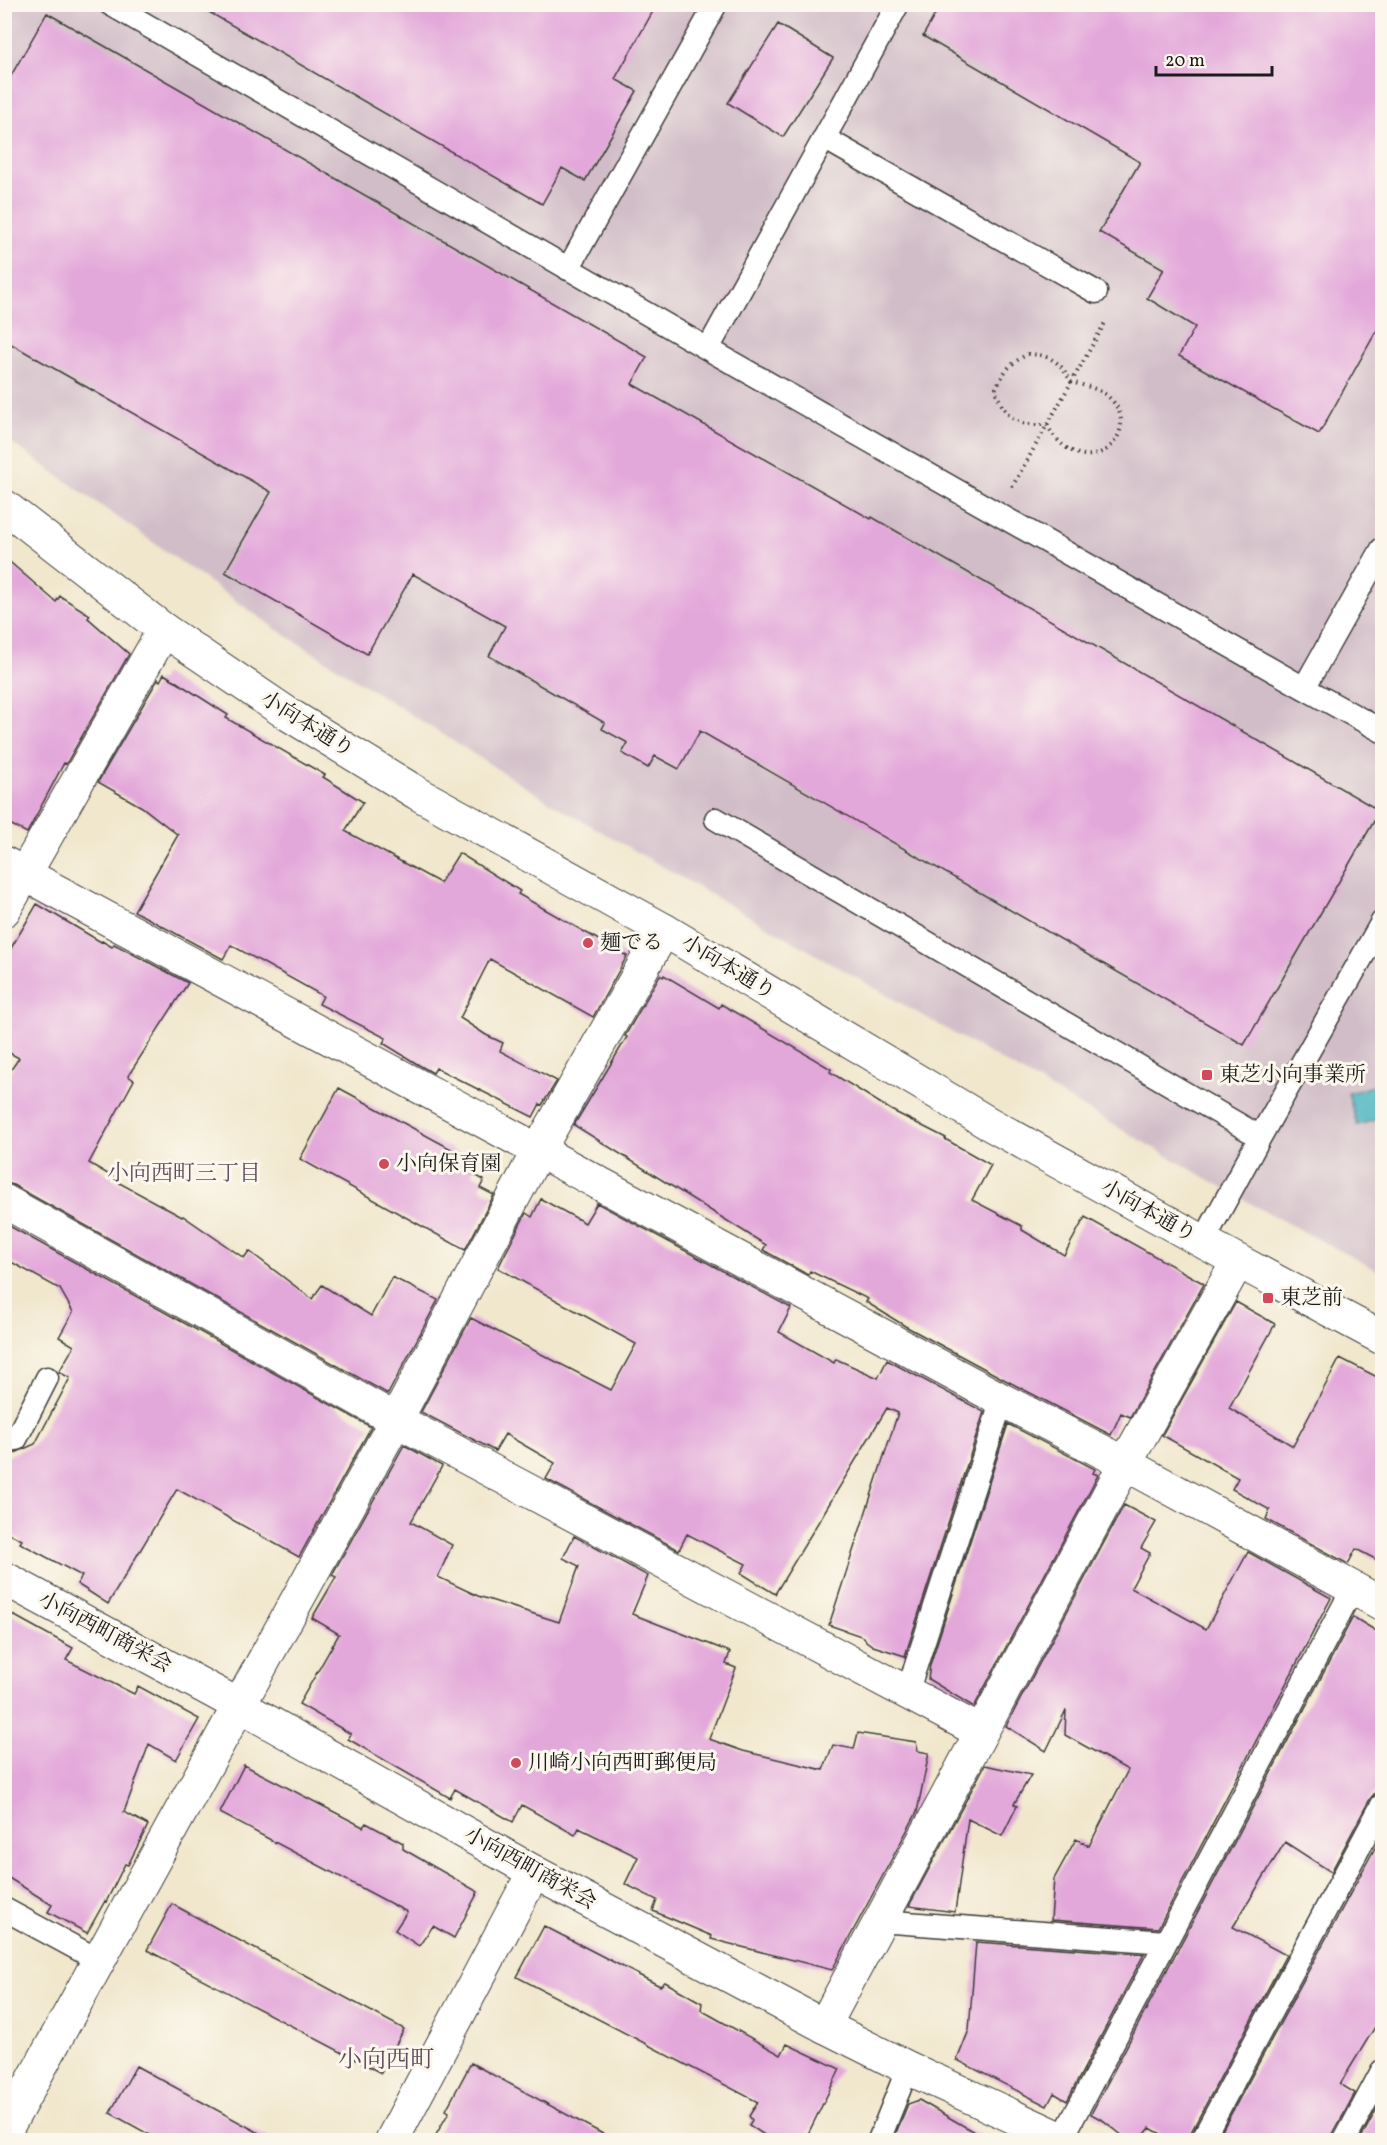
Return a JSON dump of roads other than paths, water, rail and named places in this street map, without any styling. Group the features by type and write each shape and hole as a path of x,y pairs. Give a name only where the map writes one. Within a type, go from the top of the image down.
{"street":[{"name":"小向本通り","path":"4,506 164,630 288,714 417,792 664,930 988,1123 1383,1338"},
{"path":"4,910 15,868 164,630"},
{"path":"15,868 1383,1604"},
{"path":"4,2133 396,1420 538,1151 664,930"},
{"path":"4,1201 396,1420 981,1732"},
{"path":"824,2026 1125,1464 1238,1261"},
{"name":"小向西町商栄会","path":"4,1578 240,1706 534,1872 824,2026 1063,2140"},
{"path":"392,2140 534,1872"}],"lane":[{"path":"110,4 708,349 1383,731"},
{"path":"568,269 716,4"},
{"path":"708,349 898,4"},
{"path":"824,138 1096,292"},
{"path":"1304,688 1383,549"},
{"path":"716,819 1260,1137"},
{"path":"1203,1242 1383,922"},
{"path":"4,1440 16,1439 47,1378"},
{"path":"907,1693 1002,1400"},
{"path":"1063,2140 1353,1588"},
{"path":"1202,2140 1383,1805"},
{"path":"4,1909 100,1960"},
{"path":"879,1921 1166,1942"},
{"path":"879,2140 908,2068"},
{"path":"1345,2140 1383,2071"}],"water":[{"path":"1380,1084 1382,1118 1357,1125 1348,1093"}],"place":[{"name":"麺でる","path":"588,943"},
{"name":"東芝小向事業所","path":"1207,1075"},
{"name":"小向保育園","path":"384,1164"},
{"name":"東芝前","path":"1268,1298"},
{"name":"川崎小向西町郵便局","path":"516,1763"}],"district":[{"name":"小向西町三丁目","path":"184,1174"},
{"name":"小向西町","path":"386,2061"}]}
